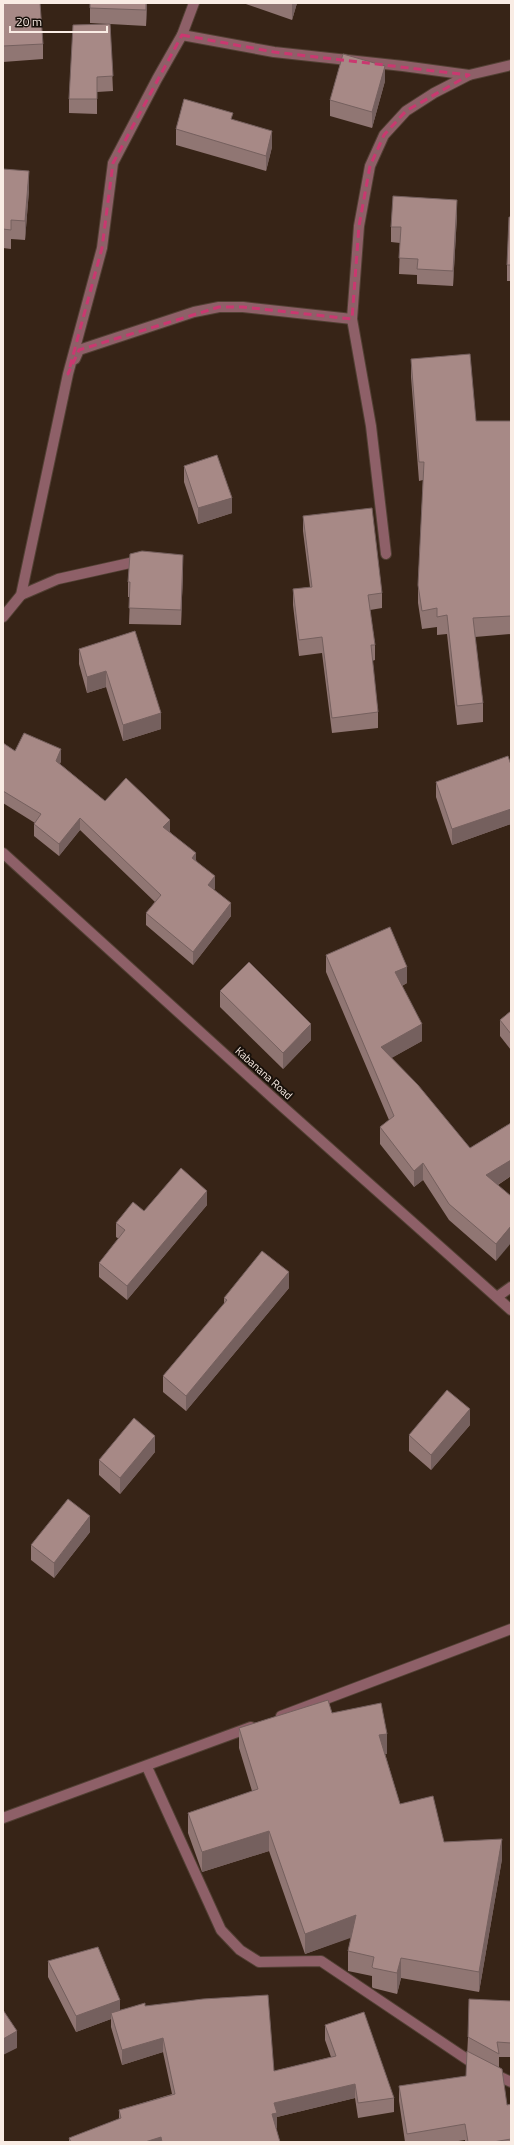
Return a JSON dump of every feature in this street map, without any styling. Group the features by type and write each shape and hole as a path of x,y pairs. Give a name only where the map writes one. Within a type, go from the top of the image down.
{"street":[{"path":"3,617 21,595 68,374 102,248 113,163 182,35 194,3"},
{"path":"182,35 274,52 403,66 469,76"},
{"path":"386,554 371,426 352,319 359,226 370,166 384,135 406,111 434,93 469,76 511,65"},
{"path":"68,374 79,350 194,312 219,307 243,306 352,319"},
{"path":"21,595 58,579 143,560"},
{"name":"Kabanana Road","path":"3,853 274,1099 511,1310"},
{"path":"497,1297 511,1287"},
{"path":"273,1719 511,1629"},
{"path":"3,1818 147,1767 258,1725"},
{"path":"147,1767 221,1930 240,1950 259,1962 276,1960 321,1961 478,2066 511,2082"}],"highlighted area":[{"path":"182,35 274,52 469,75 406,111 384,135 370,166 359,226 352,319 243,307 219,307 79,350 68,374 102,248 113,163"}],"building":[{"path":"3,3 40,3 43,44 3,46"},
{"path":"90,3 146,3 146,10 90,8"},
{"path":"110,24 113,76 97,77 97,99 69,99 73,25"},
{"path":"343,54 385,66 372,112 330,100"},
{"path":"184,99 233,113 231,119 272,131 266,156 176,129"},
{"path":"3,169 29,171 25,221 11,220 11,230 3,229"},
{"path":"393,196 457,200 453,271 417,269 418,259 399,258 401,227 391,227"},
{"path":"509,217 511,217 511,265 507,265"},
{"path":"470,354 476,421 511,421 511,616 473,618 483,703 457,706 447,615 437,617 437,608 422,611 418,585 424,462 419,462 411,359"},
{"path":"217,455 232,498 198,508 184,466"},
{"path":"372,508 382,593 368,595 375,645 371,645 378,712 332,718 322,637 299,640 293,589 312,587 303,516"},
{"path":"142,551 183,555 181,610 129,608 130,582 128,582 130,554"},
{"path":"135,631 161,713 123,725 106,671 87,677 79,649"},
{"path":"24,733 61,749 56,761 105,801 126,778 170,820 163,827 196,853 192,858 215,876 208,885 231,903 193,952 146,913 161,895 80,818 59,844 34,824 41,814 3,791 3,743 15,751"},
{"path":"508,756 511,765 511,809 452,829 436,782"},
{"path":"390,927 407,967 395,972 422,1024 381,1047 418,1085 470,1148 511,1123 511,1160 486,1175 511,1196 511,1226 496,1244 449,1204 423,1163 414,1171 380,1127 394,1116 326,955"},
{"path":"249,962 311,1024 283,1053 220,991"},
{"path":"511,1011 511,1034 500,1020"},
{"path":"181,1168 207,1191 127,1286 99,1263 125,1230 116,1223 133,1202 144,1211"},
{"path":"262,1251 289,1272 186,1396 163,1376 227,1300 224,1298"},
{"path":"447,1390 470,1409 431,1455 409,1435"},
{"path":"134,1418 155,1436 120,1478 99,1460"},
{"path":"68,1499 90,1516 54,1563 31,1545"},
{"path":"328,1700 332,1713 381,1703 387,1734 379,1735 400,1804 433,1796 444,1842 502,1839 479,1972 401,1958 397,1973 373,1968 374,1957 348,1951 356,1915 305,1934 269,1831 202,1852 188,1813 258,1789 239,1728"},
{"path":"98,1947 120,2000 76,2016 48,1961"},
{"path":"268,1995 274,2071 336,2056 325,2025 364,2012 394,2098 358,2103 355,2084 274,2103 277,2113 272,2114 280,2142 162,2142 161,2137 145,2142 71,2142 69,2138 121,2118 119,2110 175,2094 163,2038 122,2050 111,2013 145,2003 145,2006 203,1999"},
{"path":"469,1999 511,2001 511,2043 497,2042 499,2054 468,2037"},
{"path":"3,2010 17,2031 3,2039"},
{"path":"467,2051 502,2069 507,2105 511,2104 511,2139 493,2142 468,2142 465,2124 407,2134 399,2086 466,2076"}]}
